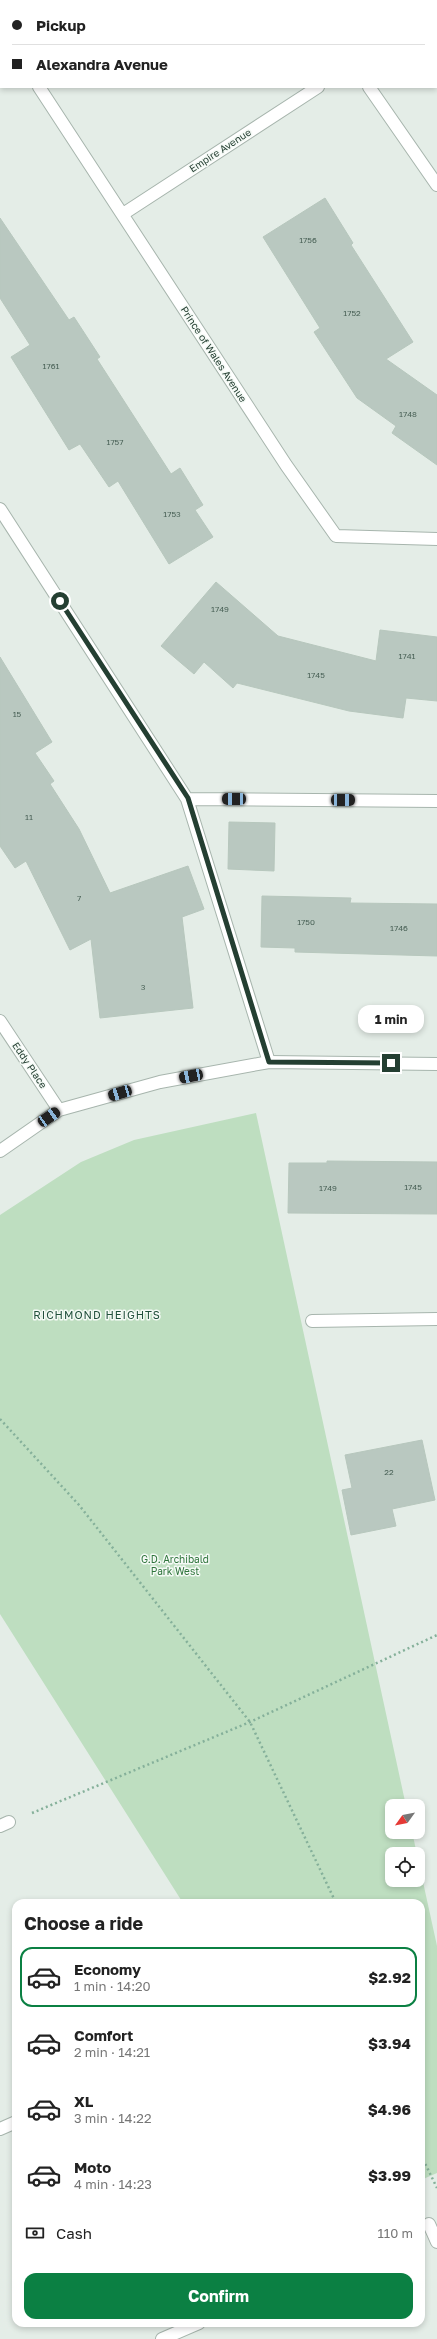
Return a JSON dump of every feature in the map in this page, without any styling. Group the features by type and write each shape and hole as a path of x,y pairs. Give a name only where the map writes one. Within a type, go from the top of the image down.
{"street":[{"name":"Prince of Wales Avenue","path":"40,88 286,465 336,536 437,539"},
{"name":"Empire Avenue","path":"123,214 316,88"},
{"path":"370,88 437,185"},
{"path":"0,509 188,798 269,1062"},
{"path":"188,798 437,800"},
{"name":"Eddy Place","path":"0,1021 59,1110"},
{"path":"0,1151 59,1110 160,1082 269,1062 437,1064"},
{"path":"312,1321 437,1319"},
{"path":"0,2129 12,2124"},
{"path":"429,2224 437,2242"},
{"path":"162,2339 190,2327"}],"path":[{"path":"0,1419 79,1506 250,1722 334,1899"},
{"path":"4,1824 250,1722 437,1635"},
{"path":"425,2163 437,2188"}],"green space":[{"name":"G.D. Archibald Park West","path":"256,1113 404,1799 385,1799 385,1839 414,1839 415,1847 385,1847 385,1887 424,1887 437,1946 437,2173 425,2178 425,1899 180,1899 0,1614 0,1215 81,1162 134,1140"}],"building":[{"path":"325,198 353,243 351,245 413,342 386,359 437,395 437,465 392,433 396,426 357,398 314,332 320,328 263,237"},
{"path":"0,218 69,320 74,317 100,357 97,359 171,474 180,468 203,505 195,510 213,537 169,564 118,481 109,487 80,444 69,450 11,357 30,345 0,298"},
{"path":"216,582 278,636 376,661 380,630 437,637 437,701 406,698 403,718 349,711 237,683 233,688 204,662 194,674 161,646"},
{"path":"0,657 52,742 35,753 54,781 50,784 79,829 110,893 188,866 204,909 182,917 193,1008 100,1018 91,939 70,950 26,861 15,868 0,846"},
{"path":"229,822 275,823 274,871 228,869"},
{"path":"262,896 351,898 350,903 437,904 437,956 295,952 295,948 261,947"},
{"path":"327,1161 437,1162 437,1214 288,1213 289,1163 327,1163"},
{"path":"422,1440 435,1500 392,1509 396,1526 351,1535 342,1490 352,1488 345,1455"}],"district":[{"name":"RICHMOND HEIGHTS","path":"97,1315"}],"route":[{"path":"60,601 188,798 269,1062 391,1063"}]}
